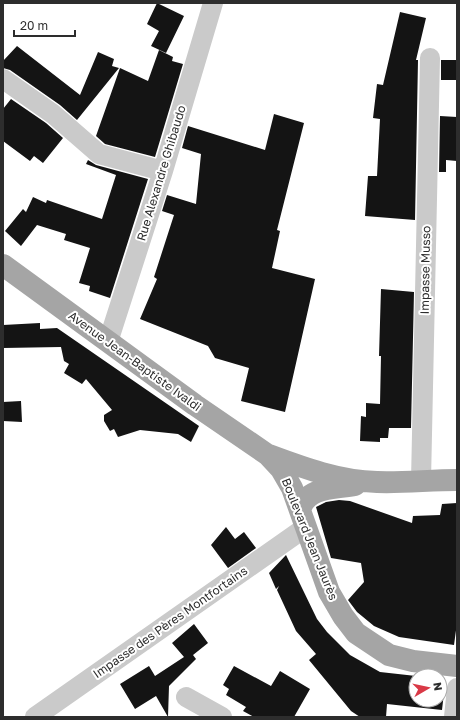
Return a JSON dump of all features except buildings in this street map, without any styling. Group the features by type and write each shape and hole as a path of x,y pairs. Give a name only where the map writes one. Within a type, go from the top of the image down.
{"main road":[{"name":"Avenue Jean-Baptiste Ivaldi","path":"3,265 195,405 268,455"},
{"path":"268,455 310,470 350,479 376,482 457,480"},
{"name":"Boulevard Jean Jaurès","path":"268,455 282,469 292,488 329,592 343,616 356,633 389,655 413,661 457,666"},
{"path":"303,518 307,496 314,492 376,482"}],"street":[{"name":"Rue Alexandre Ghibaudo","path":"108,342 163,171 213,3"},
{"name":"Impasse Musso","path":"421,481 430,58"},
{"path":"3,79 53,114 99,154 163,171"},
{"name":"Impasse des Pères Montfortains","path":"35,717 303,518"},
{"path":"454,717 457,688"},
{"path":"186,697 222,717"}]}
